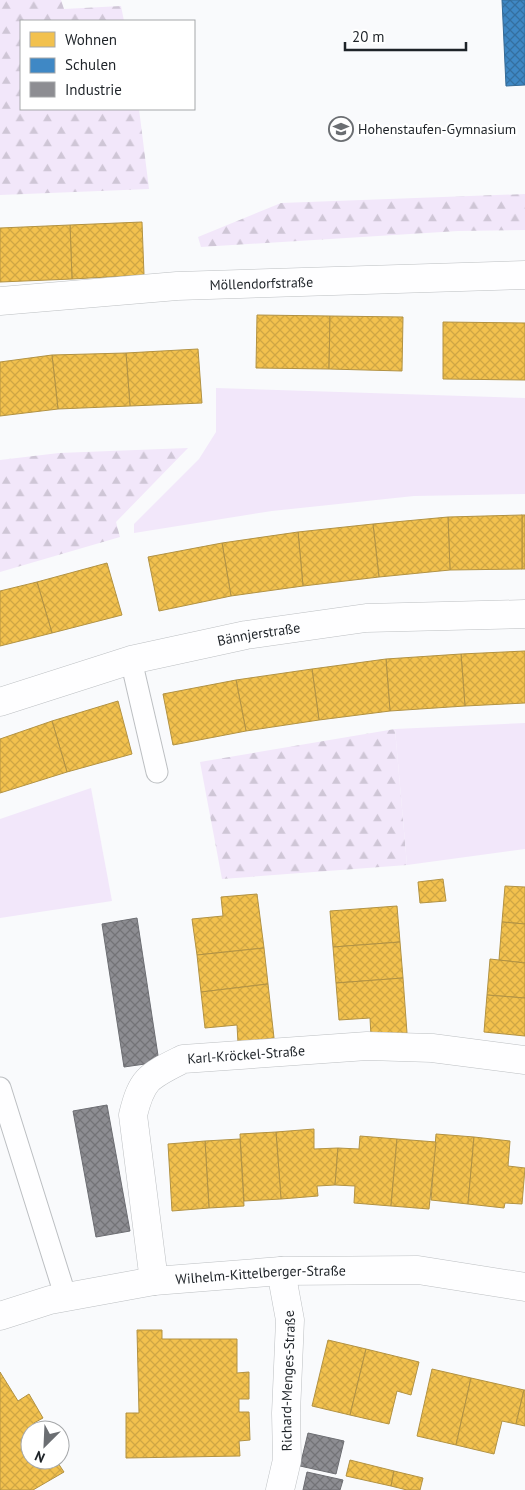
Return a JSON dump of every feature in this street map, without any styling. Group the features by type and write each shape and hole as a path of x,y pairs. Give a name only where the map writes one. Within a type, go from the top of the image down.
{"street":[{"name":"Möllendorfstraße","path":"0,301 177,286 525,275"},
{"name":"Bännjerstraße","path":"0,702 131,660 246,635 366,618 525,614"},
{"name":"Karl-Kröckel-Straße","path":"154,1281 133,1116 139,1089 156,1072 183,1059 367,1046 432,1048 525,1060"},
{"name":"Wilhelm-Kittelberger-Straße","path":"0,1316 50,1300 154,1281 281,1271 418,1270 525,1287"},
{"name":"Richard-Menges-Straße","path":"280,1490 287,1460 286,1413 290,1320 281,1271"}],"lane":[{"path":"131,660 157,772"},
{"path":"0,1088 66,1298"}],"green space":[{"path":"0,0 61,0 64,9 121,6 124,20 20,20 20,110 139,110 149,189 0,195"},
{"path":"525,194 525,230 458,231 201,247 198,237 281,203"},
{"path":"216,388 525,398 525,494 414,496 272,511 134,533 134,524 199,459 216,432"},
{"path":"188,448 116,522 120,537 0,572 0,460 59,453"},
{"path":"525,723 525,849 407,865 395,729"},
{"path":"395,729 407,865 222,879 200,762"},
{"path":"91,788 112,901 0,918 0,819"}],"building: Wohnen":[{"path":"142,222 144,275 72,279 70,225"},
{"path":"70,225 72,279 0,282 0,228"},
{"path":"257,315 330,316 329,369 256,368"},
{"path":"330,316 403,317 402,371 329,369"},
{"path":"443,322 525,323 525,380 443,379"},
{"path":"198,349 202,403 130,406 126,353"},
{"path":"126,353 130,406 58,409 52,355"},
{"path":"52,355 58,409 0,416 0,362"},
{"path":"522,515 525,515 525,569 522,569"},
{"path":"522,515 522,569 450,570 448,517"},
{"path":"448,517 450,570 379,577 373,524"},
{"path":"373,524 379,577 303,586 298,532"},
{"path":"298,532 303,586 231,596 222,543"},
{"path":"222,543 231,596 159,611 148,557"},
{"path":"107,563 122,615 52,633 37,582"},
{"path":"37,582 52,633 0,646 0,591"},
{"path":"525,651 525,703 465,706 461,654"},
{"path":"461,654 465,706 390,711 386,659"},
{"path":"386,659 390,711 319,720 312,669"},
{"path":"312,669 319,720 246,731 236,680"},
{"path":"236,680 246,731 173,745 163,694"},
{"path":"118,701 132,754 67,772 52,721"},
{"path":"52,721 67,772 0,793 0,739"},
{"path":"443,879 446,901 420,903 418,882"},
{"path":"505,886 525,887 525,924 502,922"},
{"path":"257,894 264,948 197,955 192,919 223,916 221,897"},
{"path":"397,906 400,942 333,947 330,911"},
{"path":"502,922 525,924 525,963 499,960"},
{"path":"400,942 403,978 336,983 333,947"},
{"path":"264,948 268,984 201,992 197,955"},
{"path":"490,959 525,963 525,998 487,995"},
{"path":"403,978 407,1033 371,1036 370,1018 339,1020 336,983"},
{"path":"268,984 274,1038 238,1043 237,1025 205,1028 201,992"},
{"path":"487,995 525,998 525,1036 484,1032"},
{"path":"314,1129 314,1149 338,1148 335,1185 317,1186 318,1196 281,1199 276,1132"},
{"path":"276,1132 281,1199 244,1201 240,1134"},
{"path":"436,1134 474,1137 468,1204 431,1200"},
{"path":"360,1136 397,1139 391,1206 354,1203 355,1186 335,1185 338,1148 359,1149"},
{"path":"474,1137 510,1141 508,1166 525,1168 522,1204 505,1203 504,1208 468,1204"},
{"path":"240,1139 244,1206 209,1208 205,1141"},
{"path":"397,1139 436,1142 429,1209 391,1206"},
{"path":"205,1141 209,1208 172,1211 168,1144"},
{"path":"137,1330 162,1330 162,1339 237,1339 237,1373 249,1372 249,1399 239,1399 239,1412 249,1412 250,1440 239,1441 240,1456 126,1458 126,1413 139,1413"},
{"path":"328,1340 366,1349 350,1415 312,1406"},
{"path":"366,1349 419,1362 411,1395 397,1391 389,1424 350,1415"},
{"path":"432,1369 471,1378 456,1445 417,1436"},
{"path":"0,1372 18,1401 29,1394 43,1418 39,1420 20,1420 20,1470 63,1470 64,1472 33,1490 0,1490"},
{"path":"471,1378 524,1390 516,1424 502,1421 494,1454 456,1445"},
{"path":"525,1390 525,1426 516,1424"},
{"path":"350,1460 394,1471 391,1486 346,1476"},
{"path":"394,1471 423,1478 420,1490 407,1490 391,1486"}],"building: Schulen":[{"path":"502,0 525,0 525,85 506,86"}],"building: Industrie":[{"path":"137,918 159,1062 124,1067 102,924"},
{"path":"107,1105 130,1231 96,1237 73,1111"},
{"path":"308,1433 344,1441 336,1474 300,1466"},
{"path":"307,1472 343,1480 340,1490 303,1490"}],"place":[{"name":"Hohenstaufen-Gymnasium","path":"341,129"}]}
